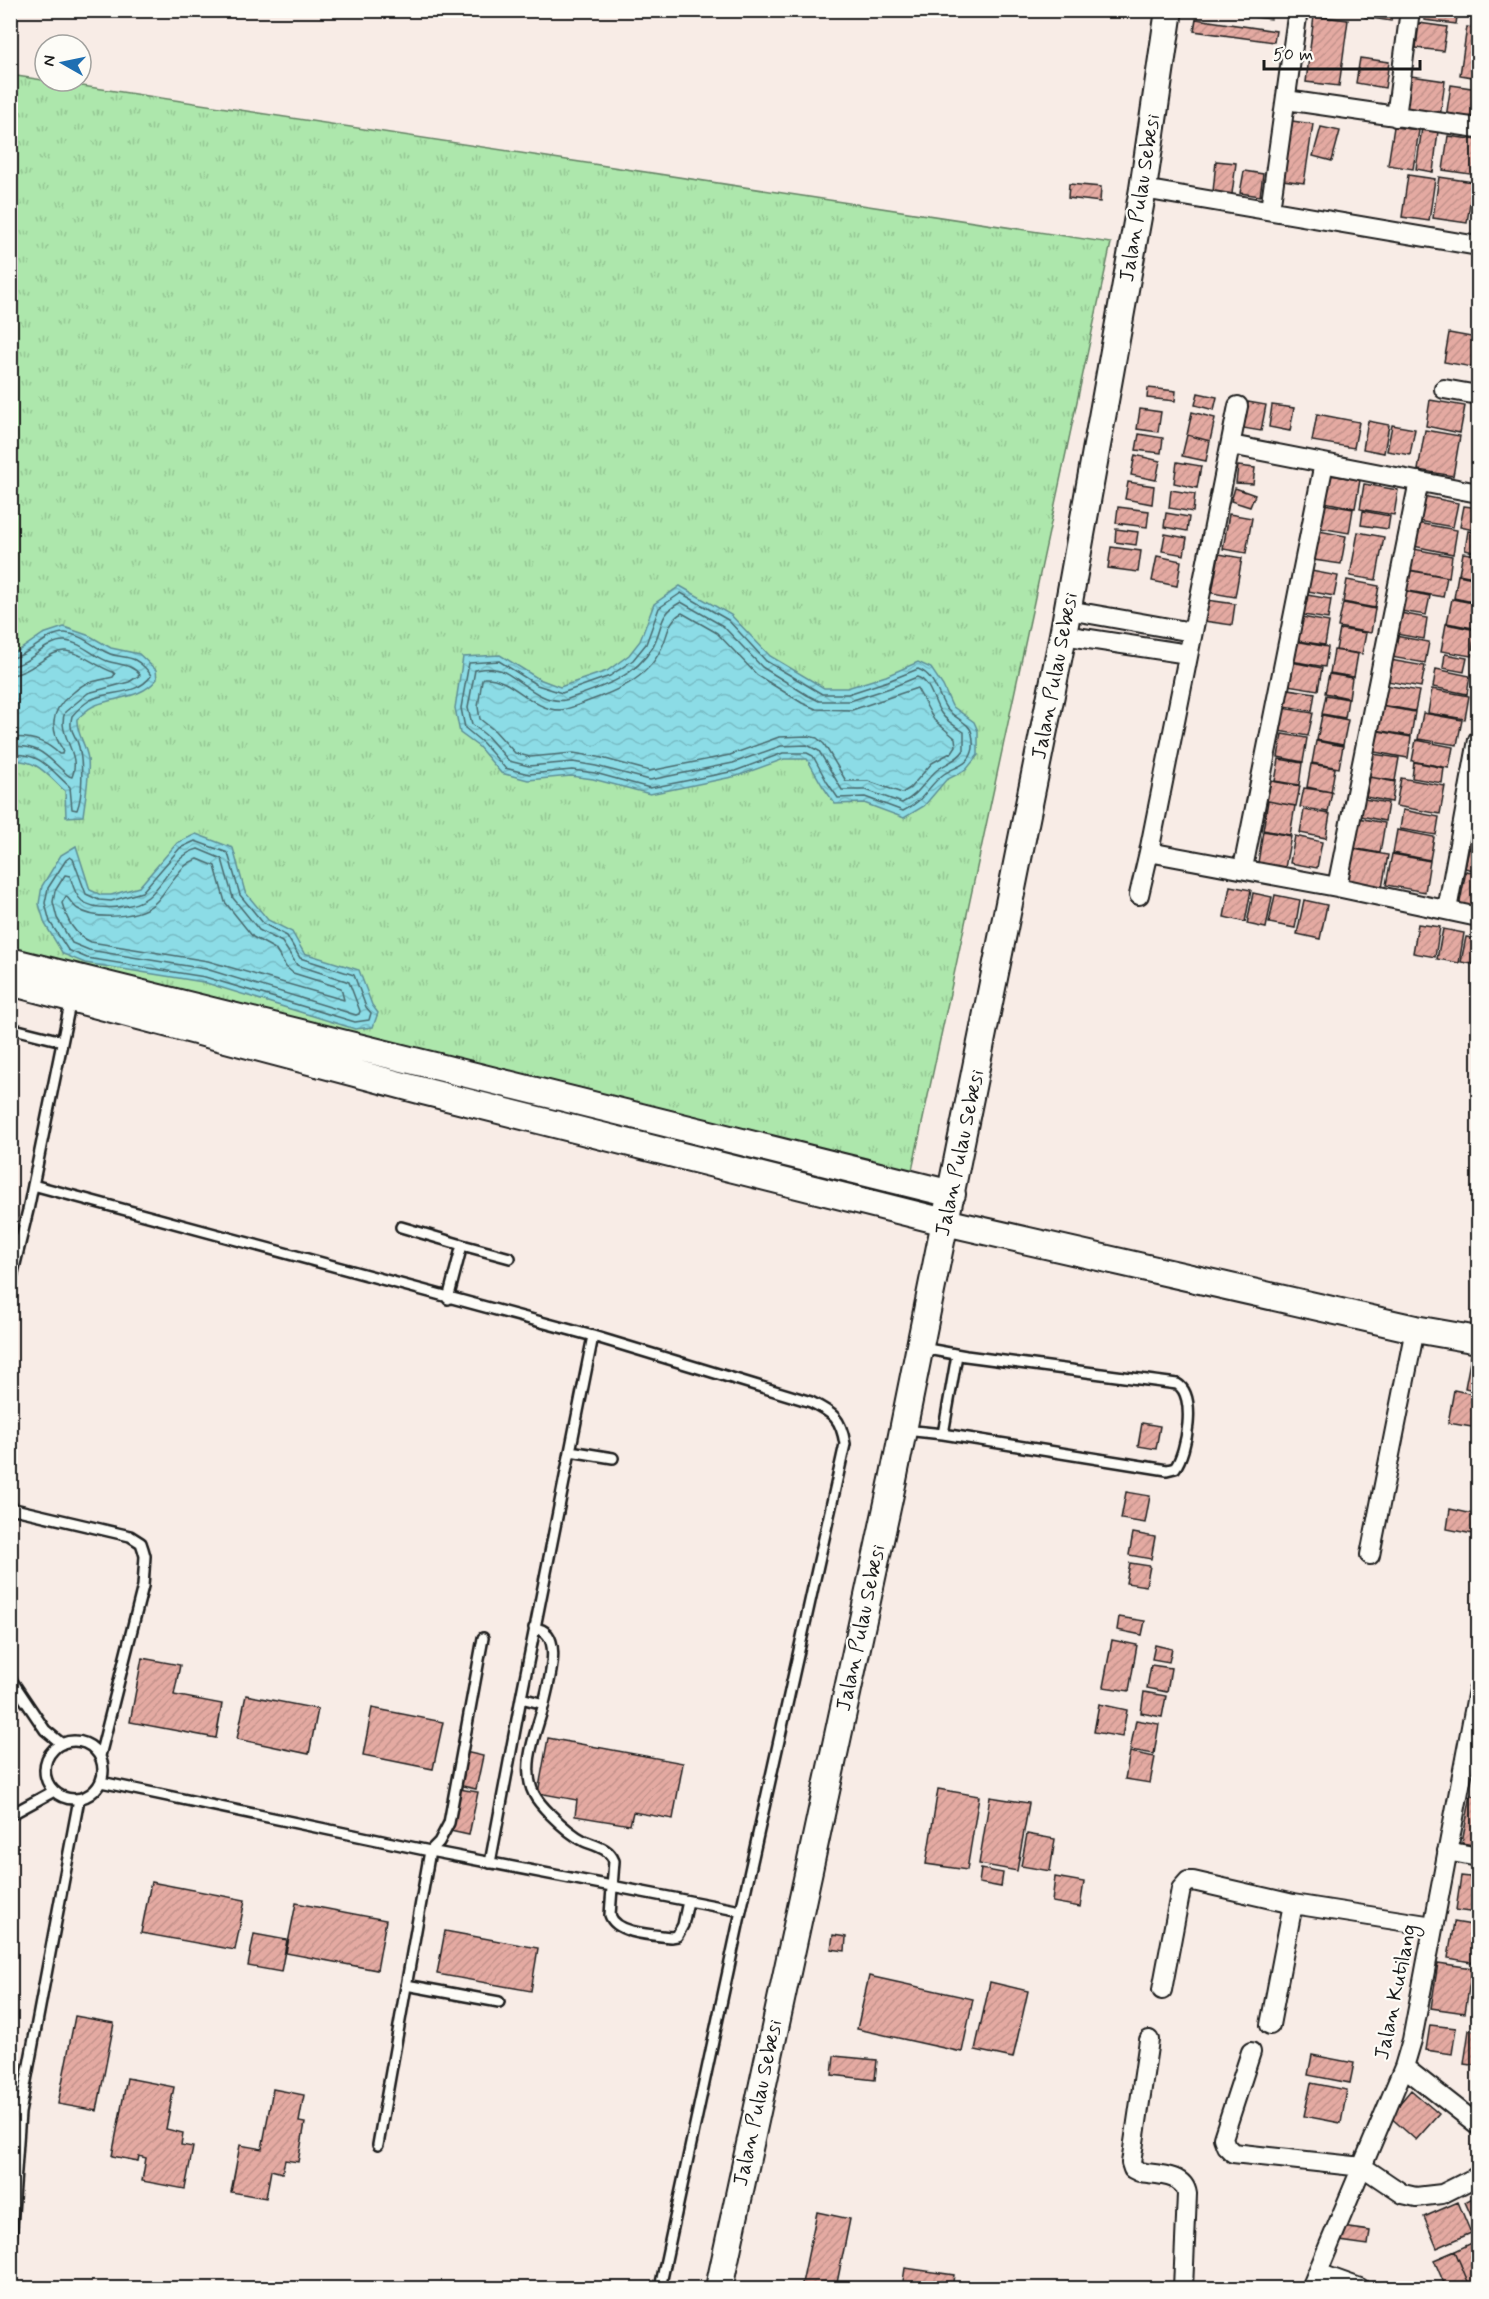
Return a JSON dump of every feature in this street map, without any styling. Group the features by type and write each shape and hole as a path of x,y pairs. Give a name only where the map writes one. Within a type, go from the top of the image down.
{"street":[{"name":"Jalan Pulau Sebesi","path":"718,2289 903,1430 1064,635 1143,189 1169,10"},
{"path":"1270,210 1298,10"},
{"path":"1396,117 1410,10"},
{"path":"1286,100 1479,128"},
{"path":"1143,189 1479,246"},
{"path":"1444,389 1479,395"},
{"path":"1138,895 1149,852 1238,406"},
{"path":"1231,445 1479,493"},
{"path":"1243,868 1324,463"},
{"path":"1337,887 1419,481"},
{"path":"1068,610 1192,632"},
{"path":"1064,635 1188,654"},
{"path":"1447,910 1479,740"},
{"path":"1149,852 1243,868 1479,917"},
{"path":"10,961 952,1194"},
{"path":"10,981 434,1094 945,1222 1415,1329 1479,1340"},
{"path":"1370,1555 1415,1329"},
{"name":"Jalan Kutilang","path":"1314,2281 1404,2067 1412,2040 1479,1690"},
{"path":"1447,1851 1479,1857"},
{"path":"1162,1990 1181,1889 1188,1881 1293,1904 1433,1926"},
{"path":"1270,2025 1293,1904"},
{"path":"1149,2040 1131,2163 1133,2169 1139,2172 1179,2179 1186,2186 1183,2289"},
{"path":"1251,2052 1223,2138 1233,2153 1363,2167 1403,2193 1416,2197 1442,2194 1479,2176"},
{"path":"1404,2067 1479,2125"},
{"path":"1314,2281 1360,2289"}],"lane":[{"path":"10,1285 71,997"},
{"path":"10,1028 62,1041"},
{"path":"33,1185 448,1299 593,1336 811,1402 831,1412 842,1427 845,1444 660,2289"},
{"path":"401,1227 510,1258"},
{"path":"448,1299 462,1245"},
{"path":"490,1863 520,1698 593,1336"},
{"path":"903,1430 943,1434 1167,1470 1175,1468 1185,1446 1188,1398 1184,1388 1177,1384 920,1347"},
{"path":"943,1434 957,1354"},
{"path":"570,1451 613,1458"},
{"path":"10,1508 130,1536 136,1538 143,1549 145,1556 143,1586 100,1756 103,1772 101,1782 96,1790 79,1799 62,1796 54,1791 46,1778 46,1765 54,1750 62,1744 72,1741 82,1742 91,1746 100,1756"},
{"path":"534,1628 540,1628 550,1636 554,1648 544,1704 529,1761 534,1794 560,1824 581,1840 611,1855 614,1861 610,1916 616,1927 671,1937 677,1936 683,1925 688,1901"},
{"path":"378,2145 430,1851 439,1842 449,1823 483,1638"},
{"path":"10,1678 45,1730 62,1744"},
{"path":"520,1698 544,1704"},
{"path":"101,1782 430,1851 741,1911"},
{"path":"10,1815 54,1791"},
{"path":"10,2256 20,2113 79,1799"},
{"path":"406,1984 499,2002"},
{"path":"10,2105 20,2113"}],"green space":[{"path":"10,75 33,79 33,93 93,93 93,88 1111,243 911,1175 11,956"}],"water":[{"path":"680,586 731,615 770,656 824,688 847,688 886,676 918,662 931,668 952,706 974,722 978,731 978,755 966,770 946,780 924,806 904,818 864,803 835,804 807,759 784,759 737,776 650,794 593,779 571,776 528,780 501,773 479,747 460,733 455,708 463,657 500,655 539,679 560,687 607,671 629,655 640,641 654,604"},
{"path":"64,627 90,636 111,648 139,654 156,670 157,679 137,693 93,706 77,719 88,759 88,780 83,816 66,817 65,791 35,765 10,761 11,653 18,651 43,634"},
{"path":"196,834 233,848 245,892 268,920 292,932 304,953 359,970 372,1005 378,1013 373,1027 355,1029 203,982 85,963 63,954 45,924 39,904 42,886 61,855 76,846 90,890 101,895 111,895 139,887 177,843"}],"building":[{"path":"1255,10 1272,10 1271,19 1255,17"},
{"path":"1366,10 1392,10 1391,21 1365,17"},
{"path":"1425,10 1458,10 1456,24 1424,20"},
{"path":"1314,16 1348,20 1339,86 1306,82"},
{"path":"1196,19 1276,31 1274,42 1194,31"},
{"path":"1419,23 1447,27 1443,51 1416,48"},
{"path":"1467,27 1478,29 1478,78 1460,75"},
{"path":"1360,58 1389,62 1385,88 1356,83"},
{"path":"1411,76 1445,81 1440,117 1406,112"},
{"path":"1451,85 1478,89 1478,122 1446,117"},
{"path":"1292,121 1313,124 1304,183 1283,180"},
{"path":"1321,127 1340,131 1332,161 1313,156"},
{"path":"1394,127 1419,130 1413,169 1388,165"},
{"path":"1422,128 1438,131 1433,172 1416,169"},
{"path":"1448,136 1478,140 1477,175 1443,170"},
{"path":"1216,161 1236,163 1232,194 1213,192"},
{"path":"1244,171 1263,174 1260,196 1240,193"},
{"path":"1408,175 1435,179 1429,221 1402,217"},
{"path":"1439,177 1473,182 1467,223 1433,218"},
{"path":"1069,184 1101,187 1100,202 1068,198"},
{"path":"1449,333 1477,338 1472,367 1444,362"},
{"path":"1478,346 1478,372 1474,371"},
{"path":"1148,388 1176,391 1175,401 1147,398"},
{"path":"1198,393 1217,397 1214,410 1195,405"},
{"path":"1430,400 1465,406 1460,433 1426,426"},
{"path":"1248,402 1266,405 1261,431 1243,428"},
{"path":"1272,405 1294,408 1290,431 1269,427"},
{"path":"1140,409 1161,412 1158,432 1137,429"},
{"path":"1192,412 1215,418 1210,441 1187,435"},
{"path":"1317,414 1359,422 1354,448 1312,441"},
{"path":"1368,421 1389,425 1384,453 1363,449"},
{"path":"1392,425 1415,429 1410,455 1387,451"},
{"path":"1425,430 1460,436 1453,476 1418,470"},
{"path":"1139,434 1163,438 1161,453 1136,450"},
{"path":"1187,435 1210,441 1206,461 1182,456"},
{"path":"1135,455 1160,461 1156,480 1131,475"},
{"path":"1177,462 1201,466 1197,488 1174,483"},
{"path":"1238,466 1255,468 1253,484 1236,483"},
{"path":"1324,474 1360,480 1355,508 1319,501"},
{"path":"1128,482 1154,486 1152,504 1125,499"},
{"path":"1364,484 1398,490 1394,515 1360,509"},
{"path":"1235,488 1255,495 1250,507 1231,501"},
{"path":"1171,490 1195,494 1193,512 1169,508"},
{"path":"1423,496 1458,503 1453,527 1418,521"},
{"path":"1324,504 1353,509 1349,533 1320,528"},
{"path":"1464,506 1478,508 1478,531 1460,527"},
{"path":"1118,507 1149,511 1147,527 1116,523"},
{"path":"1363,511 1390,516 1388,529 1361,525"},
{"path":"1166,513 1189,517 1187,531 1164,527"},
{"path":"1229,514 1252,518 1246,553 1223,549"},
{"path":"1417,523 1457,530 1453,554 1413,546"},
{"path":"1116,529 1138,532 1136,545 1115,542"},
{"path":"1319,531 1346,536 1341,564 1314,560"},
{"path":"1468,531 1478,533 1478,553 1465,550"},
{"path":"1358,532 1384,537 1376,580 1350,576"},
{"path":"1165,534 1187,538 1184,555 1162,551"},
{"path":"1111,547 1141,551 1138,572 1108,568"},
{"path":"1408,548 1452,556 1449,577 1404,569"},
{"path":"1463,553 1478,555 1478,578 1459,574"},
{"path":"1219,554 1242,558 1235,597 1212,593"},
{"path":"1157,556 1181,561 1177,586 1152,581"},
{"path":"1407,570 1447,577 1443,597 1403,590"},
{"path":"1311,571 1338,576 1334,596 1308,591"},
{"path":"1458,575 1478,579 1478,603 1454,598"},
{"path":"1347,580 1379,586 1375,608 1343,602"},
{"path":"1404,591 1430,596 1426,615 1400,611"},
{"path":"1307,595 1331,599 1328,619 1303,615"},
{"path":"1452,599 1478,604 1478,629 1447,623"},
{"path":"1207,600 1235,604 1232,625 1204,621"},
{"path":"1343,603 1375,609 1371,633 1338,627"},
{"path":"1400,613 1427,618 1424,639 1396,634"},
{"path":"1302,617 1329,622 1325,645 1298,641"},
{"path":"1446,624 1476,630 1471,656 1441,651"},
{"path":"1340,629 1366,633 1362,654 1336,650"},
{"path":"1395,636 1429,642 1425,663 1391,657"},
{"path":"1295,641 1328,647 1325,667 1291,661"},
{"path":"1334,650 1358,654 1354,677 1330,673"},
{"path":"1445,654 1467,658 1464,672 1443,668"},
{"path":"1390,660 1425,666 1421,687 1387,681"},
{"path":"1291,662 1322,668 1318,690 1287,685"},
{"path":"1436,669 1470,676 1467,694 1433,687"},
{"path":"1329,674 1352,678 1349,698 1325,693"},
{"path":"1385,685 1419,691 1415,711 1381,705"},
{"path":"1288,689 1315,693 1312,711 1285,706"},
{"path":"1432,689 1469,696 1465,719 1428,713"},
{"path":"1326,695 1348,699 1345,718 1322,714"},
{"path":"1380,706 1415,712 1411,736 1376,730"},
{"path":"1282,708 1313,713 1308,736 1278,731"},
{"path":"1423,713 1462,720 1457,745 1418,739"},
{"path":"1322,715 1348,720 1343,745 1317,740"},
{"path":"1373,730 1411,737 1408,758 1369,751"},
{"path":"1282,734 1307,738 1303,762 1278,757"},
{"path":"1416,740 1453,747 1449,768 1412,761"},
{"path":"1316,741 1343,746 1339,768 1312,763"},
{"path":"1373,754 1399,758 1395,781 1369,777"},
{"path":"1279,759 1302,763 1299,785 1275,781"},
{"path":"1414,762 1444,768 1442,783 1412,778"},
{"path":"1311,764 1335,768 1331,792 1307,787"},
{"path":"1370,777 1395,782 1392,802 1366,797"},
{"path":"1401,778 1445,786 1440,814 1396,806"},
{"path":"1271,781 1300,786 1296,806 1267,801"},
{"path":"1304,788 1332,792 1328,812 1300,807"},
{"path":"1364,799 1388,803 1385,821 1361,816"},
{"path":"1268,801 1295,806 1290,835 1263,830"},
{"path":"1478,802 1478,827 1473,826"},
{"path":"1304,810 1330,814 1326,838 1300,833"},
{"path":"1403,810 1439,817 1436,835 1400,829"},
{"path":"1358,818 1385,823 1380,853 1352,848"},
{"path":"1472,826 1478,827 1478,849 1468,847"},
{"path":"1397,830 1434,837 1430,860 1393,853"},
{"path":"1263,831 1291,836 1285,868 1258,863"},
{"path":"1295,836 1322,842 1317,868 1290,863"},
{"path":"1353,849 1388,855 1382,888 1347,881"},
{"path":"1469,849 1478,851 1478,871 1465,868"},
{"path":"1392,854 1430,861 1425,892 1386,885"},
{"path":"1466,871 1478,873 1478,910 1459,907"},
{"path":"1230,886 1251,890 1245,922 1224,917"},
{"path":"1253,893 1272,897 1266,928 1247,924"},
{"path":"1275,895 1300,900 1295,928 1269,923"},
{"path":"1304,900 1327,905 1320,939 1297,934"},
{"path":"1418,924 1440,927 1435,957 1413,953"},
{"path":"1443,929 1464,933 1459,963 1437,959"},
{"path":"1466,937 1478,939 1478,965 1461,962"},
{"path":"1471,1356 1478,1357 1478,1391 1465,1388"},
{"path":"1454,1390 1478,1395 1478,1428 1448,1423"},
{"path":"1142,1423 1160,1426 1156,1449 1138,1446"},
{"path":"1126,1492 1150,1496 1145,1523 1121,1519"},
{"path":"1450,1509 1478,1515 1478,1535 1447,1529"},
{"path":"1133,1533 1155,1537 1151,1559 1129,1555"},
{"path":"1130,1563 1150,1566 1146,1586 1126,1583"},
{"path":"1119,1617 1145,1621 1142,1635 1117,1630"},
{"path":"1112,1640 1137,1645 1129,1691 1103,1687"},
{"path":"1155,1645 1172,1649 1169,1662 1152,1659"},
{"path":"142,1658 180,1665 174,1695 222,1704 216,1738 130,1722"},
{"path":"1151,1665 1171,1668 1167,1692 1147,1688"},
{"path":"1144,1692 1166,1696 1162,1717 1141,1713"},
{"path":"246,1695 318,1709 309,1754 237,1739"},
{"path":"1099,1704 1127,1710 1122,1737 1094,1732"},
{"path":"372,1708 443,1722 433,1769 363,1755"},
{"path":"1136,1720 1159,1724 1154,1754 1130,1750"},
{"path":"548,1738 683,1763 673,1819 633,1812 630,1825 575,1816 577,1800 538,1793"},
{"path":"465,1752 483,1756 476,1789 458,1785"},
{"path":"1130,1752 1155,1757 1150,1783 1125,1779"},
{"path":"459,1789 478,1792 469,1835 450,1831"},
{"path":"938,1789 979,1796 967,1870 926,1864"},
{"path":"1471,1795 1478,1797 1478,1846 1462,1843"},
{"path":"990,1797 1029,1803 1017,1871 979,1864"},
{"path":"1027,1834 1055,1839 1050,1871 1021,1866"},
{"path":"981,1869 1003,1873 1001,1887 979,1883"},
{"path":"1461,1876 1478,1878 1476,1913 1456,1910"},
{"path":"1055,1877 1084,1882 1080,1907 1052,1902"},
{"path":"151,1882 245,1900 235,1950 141,1933"},
{"path":"296,1903 386,1920 377,1970 286,1953"},
{"path":"1454,1922 1478,1926 1477,1963 1448,1958"},
{"path":"445,1931 538,1948 531,1991 437,1974"},
{"path":"254,1934 287,1940 281,1972 248,1966"},
{"path":"833,1935 846,1937 845,1951 831,1949"},
{"path":"1438,1963 1472,1968 1465,2013 1431,2008"},
{"path":"869,1976 973,1999 962,2052 857,2029"},
{"path":"1478,1978 1478,2019 1472,2018"},
{"path":"990,1982 1028,1991 1013,2058 975,2050"},
{"path":"75,2016 114,2023 97,2111 58,2104"},
{"path":"1430,2025 1456,2028 1452,2054 1426,2050"},
{"path":"1469,2030 1478,2031 1478,2066 1464,2064"},
{"path":"1312,2055 1354,2063 1350,2083 1308,2075"},
{"path":"834,2056 877,2060 875,2080 832,2075"},
{"path":"127,2078 174,2087 166,2129 183,2133 181,2145 193,2147 185,2189 142,2181 146,2158 139,2156 138,2161 112,2156"},
{"path":"1311,2083 1347,2090 1341,2123 1304,2116"},
{"path":"273,2089 304,2095 299,2122 305,2123 298,2162 285,2160 282,2173 271,2170 266,2198 231,2192 240,2145 262,2149"},
{"path":"1411,2090 1439,2114 1416,2140 1389,2116"},
{"path":"1478,2195 1478,2231 1465,2202"},
{"path":"1458,2202 1471,2233 1437,2248 1424,2217"},
{"path":"817,2212 850,2219 836,2288 801,2288"},
{"path":"1342,2227 1370,2231 1368,2245 1340,2241"},
{"path":"1478,2240 1478,2279 1469,2284 1455,2251"},
{"path":"1455,2251 1469,2284 1458,2288 1446,2288 1434,2260"},
{"path":"905,2268 954,2275 952,2288 902,2288"}]}
